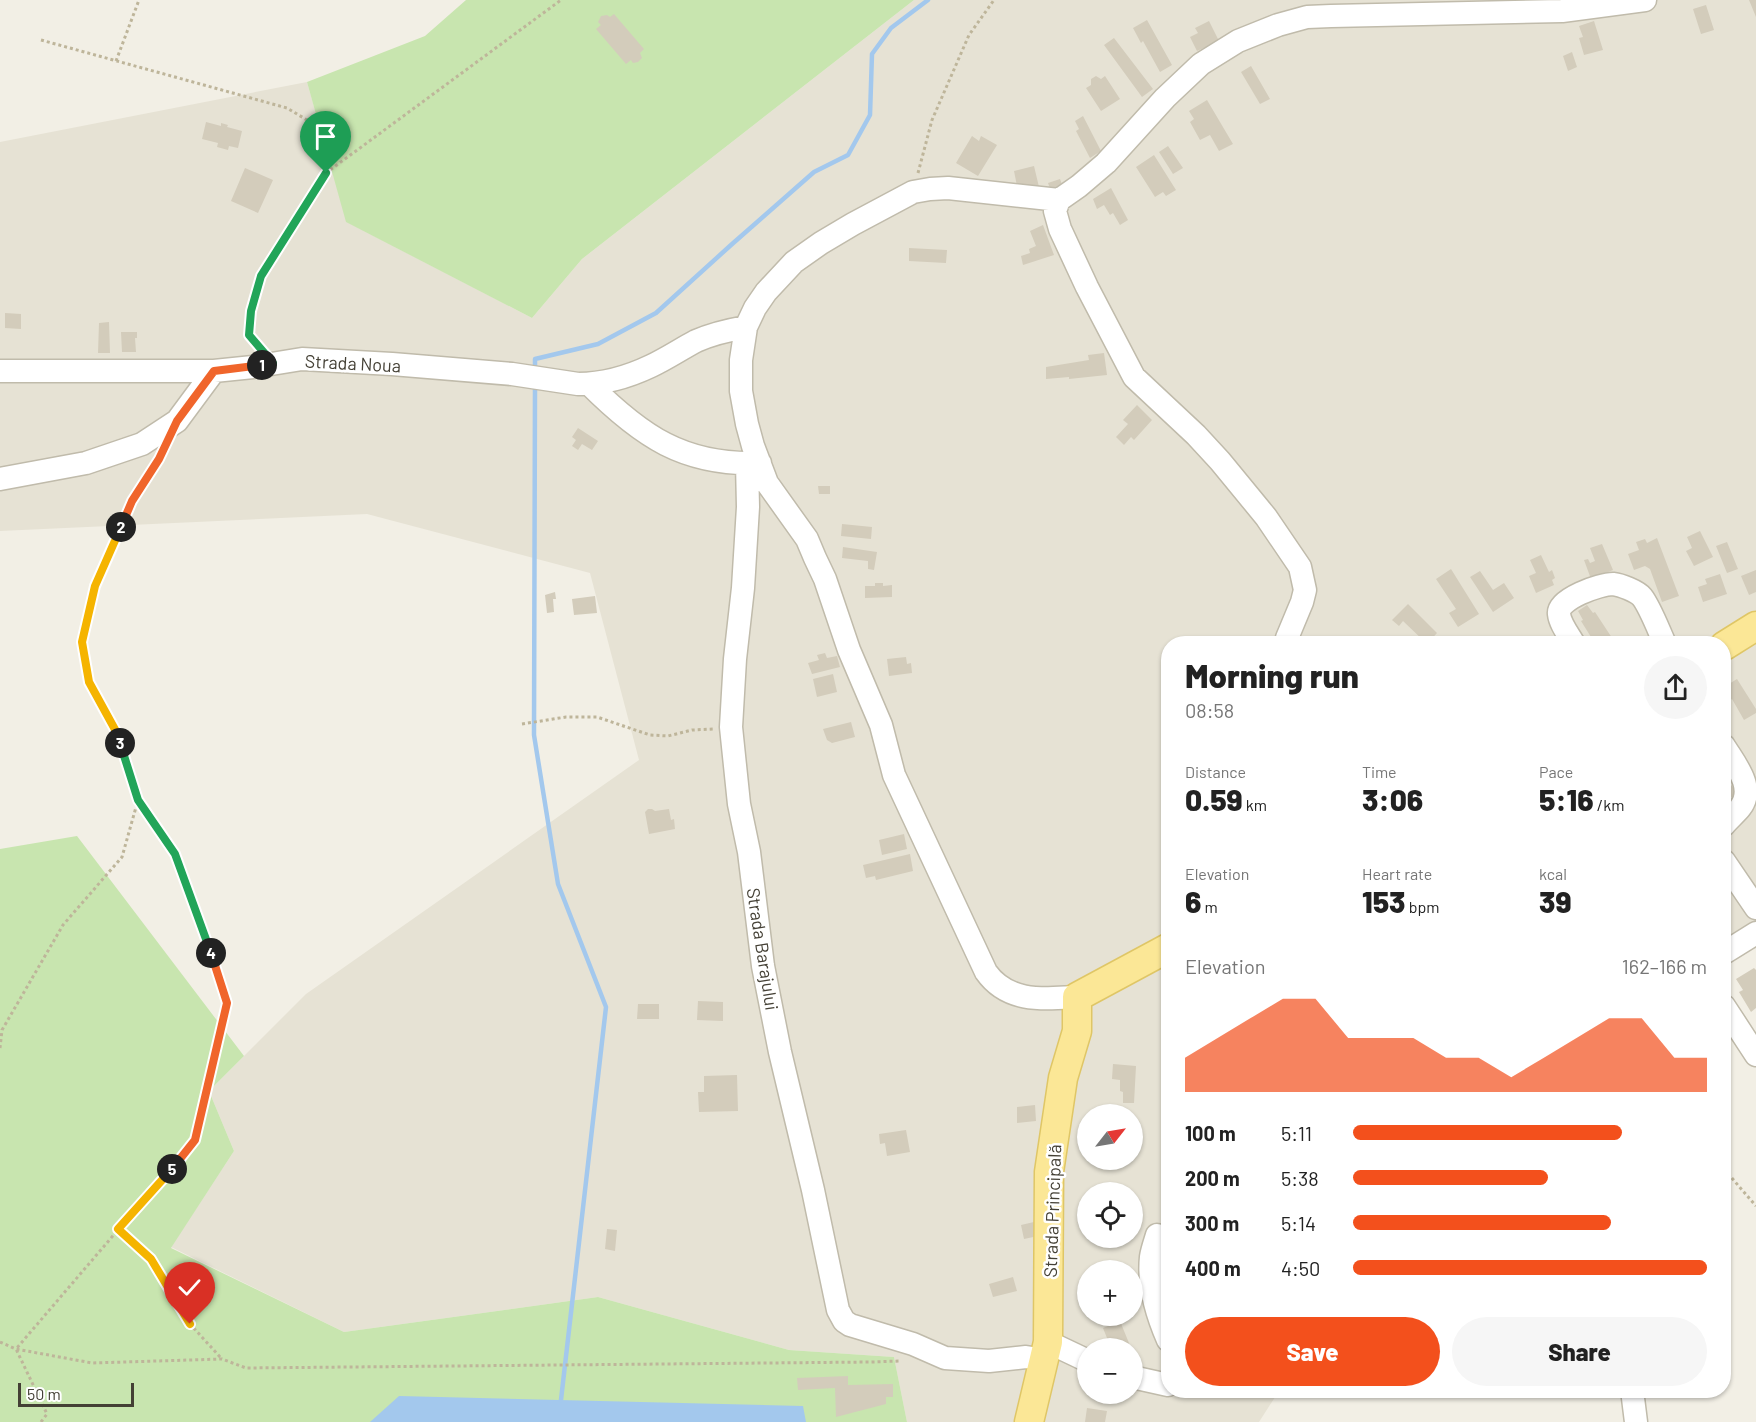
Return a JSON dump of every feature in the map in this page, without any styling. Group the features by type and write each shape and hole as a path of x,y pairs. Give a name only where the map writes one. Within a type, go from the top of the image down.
{"main road":[{"path":"1731,642 1756,626"},
{"path":"1077,997 1161,952"},
{"name":"Strada Principală","path":"1029,1422 1046,1351 1050,1172 1063,1078 1077,1031 1077,997"}],"street":[{"path":"1288,636 1305,590 1300,567 1266,517 1220,461 1196,435 1134,377 1060,229 1055,211 1059,200 1106,163 1165,98 1201,64 1239,41 1278,25 1307,17 1562,11 1645,0"},
{"path":"1059,200 948,188 930,189 913,192 837,233 794,262 766,292 755,308 746,327 741,360 741,391 753,446 753,463 807,539 825,579 849,650 881,725 894,775 986,972 997,985 1020,996 1077,997"},
{"name":"Strada Noua","path":"0,371 214,371 302,359 392,364 583,384 612,380 632,374 715,334 746,327"},
{"path":"0,479 86,463 142,444 177,421 214,371"},
{"path":"583,384 641,430 675,450 705,459 753,463"},
{"name":"Strada Barajului","path":"753,463 747,507 743,588 735,659 731,727 739,804 749,852 763,966 838,1310 844,1321 850,1325 913,1344 945,1358 989,1360 1026,1357 1046,1351"},
{"path":"1570,636 1560,618 1559,609 1572,598 1599,586 1613,584 1641,596 1661,636"},
{"path":"1731,758 1748,787 1747,796 1741,807 1731,818"},
{"path":"1731,871 1756,908"},
{"path":"1731,949 1756,933"},
{"path":"1731,1016 1756,1055"},
{"path":"1157,1235 1151,1256 1150,1273 1161,1323"},
{"path":"1046,1351 1077,1358"},
{"path":"1143,1380 1161,1384"},
{"path":"1633,1398 1636,1422"}],"path":[{"path":"116,61 139,0"},
{"path":"273,363 249,335 251,311 261,276 326,173 561,0"},
{"path":"913,192 932,120 969,35 994,0"},
{"path":"41,40 287,108 307,120 320,142 326,173"},
{"path":"16,1349 195,1140 227,1003 204,931 175,854 138,800 118,735 89,682 82,642 95,586 132,501 155,466 163,449"},
{"path":"522,724 566,717 597,717 650,735 668,736 692,730 731,727"},
{"path":"0,1048 2,1030 63,925 122,857 138,800"},
{"path":"1731,1177 1756,1206"},
{"path":"118,1229 151,1259 190,1324 222,1359"},
{"path":"0,1342 16,1349 92,1363 222,1359 246,1368 847,1363 902,1360"},
{"path":"16,1349 47,1414 41,1422"}],"shaded area":[{"path":"914,0 1756,0 1756,948 1731,958 1731,636 1161,636 1161,1398 1274,1398 1259,1422 907,1422 894,1357 789,1350 598,1297 344,1332 171,1247 234,1151 209,1091 306,994 639,760 590,573 367,514 0,531 0,142 307,82 347,222 532,318 582,259"}],"green space":[{"path":"466,0 914,0 582,259 532,318 346,222 307,82 425,36"},
{"path":"77,836 244,1056 209,1091 234,1151 171,1248 344,1332 598,1297 789,1350 894,1357 907,1422 0,1422 0,849"}],"water":[{"path":"399,1396 803,1406 806,1422 370,1422"}],"building":[{"path":"1749,0 1756,0 1756,17"},
{"path":"1706,5 1714,30 1701,34 1693,9"},
{"path":"614,14 644,49 640,53 642,58 638,62 633,63 631,60 626,64 596,29 601,25 598,22 601,16 610,17"},
{"path":"1147,20 1172,65 1160,72 1133,28"},
{"path":"1209,21 1219,41 1197,51 1190,37 1198,33 1195,28"},
{"path":"1594,21 1603,50 1584,55 1579,38 1583,37 1579,26"},
{"path":"1114,38 1153,89 1142,97 1104,45"},
{"path":"1572,52 1577,67 1568,71 1563,56"},
{"path":"1251,66 1270,99 1260,104 1241,72"},
{"path":"1096,76 1101,79 1105,76 1120,99 1101,111 1086,88 1091,85 1091,79"},
{"path":"1207,100 1233,144 1219,151 1210,135 1200,140 1190,122 1194,119 1189,111"},
{"path":"1083,116 1101,151 1090,158 1076,131 1079,129 1075,121"},
{"path":"206,122 221,126 221,123 242,131 238,148 229,146 228,150 217,147 218,143 202,139"},
{"path":"972,136 979,141 981,136 997,145 978,176 956,163"},
{"path":"1168,146 1183,168 1173,174 1159,152"},
{"path":"1154,155 1176,190 1166,196 1163,192 1155,197 1136,167"},
{"path":"1034,166 1039,187 1018,191 1014,171"},
{"path":"245,168 273,180 258,213 231,201"},
{"path":"1060,179 1064,190 1052,194 1048,183"},
{"path":"1111,188 1128,220 1120,225 1113,213 1110,215 1104,205 1097,209 1093,199"},
{"path":"1043,225 1054,255 1023,265 1021,256 1030,253 1029,249 1036,246 1030,231"},
{"path":"909,248 947,250 946,263 909,261"},
{"path":"5,313 21,314 21,329 5,328"},
{"path":"109,322 110,353 98,353 99,323"},
{"path":"121,332 137,332 136,352 122,352"},
{"path":"1104,353 1107,375 1046,379 1046,367 1089,360 1088,355"},
{"path":"1137,405 1152,420 1134,440 1131,437 1124,445 1116,437 1128,424 1123,420"},
{"path":"578,428 598,441 592,450 582,444 578,450 572,446 576,440 572,437"},
{"path":"818,486 830,486 830,494 819,494"},
{"path":"842,524 872,527 871,539 841,536"},
{"path":"1700,531 1713,557 1694,566 1686,551 1692,548 1687,537"},
{"path":"1657,538 1679,596 1662,602 1650,569 1645,566 1634,570 1628,554 1639,550 1636,542 1645,539 1647,543"},
{"path":"1727,542 1738,569 1727,573 1716,546"},
{"path":"1602,544 1613,570 1591,579 1584,560 1588,559 1590,563 1595,561 1590,548"},
{"path":"843,547 877,552 874,570 868,569 868,561 842,558"},
{"path":"1541,555 1549,572 1552,570 1555,578 1552,580 1554,585 1536,593 1529,576 1536,573 1530,560"},
{"path":"1451,569 1479,614 1458,627 1449,613 1456,609 1436,579"},
{"path":"1756,570 1756,592 1749,595 1741,576"},
{"path":"1480,571 1493,590 1504,583 1514,598 1493,612 1470,577"},
{"path":"1720,574 1727,594 1703,602 1698,587 1707,584 1705,579"},
{"path":"875,583 883,583 883,586 892,585 892,597 865,598 865,586 875,586"},
{"path":"555,592 554,612 547,613 545,595"},
{"path":"595,596 597,613 574,615 572,599"},
{"path":"1408,604 1437,633 1434,636 1419,636 1403,621 1399,626 1392,620"},
{"path":"1587,605 1593,613 1595,612 1611,636 1590,636 1578,611"},
{"path":"825,653 827,658 837,656 840,667 812,674 808,663 819,660 817,655"},
{"path":"906,657 907,664 911,663 912,673 889,676 887,659"},
{"path":"833,674 837,692 817,697 813,679"},
{"path":"1737,679 1756,709 1756,713 1744,720 1731,700 1731,683"},
{"path":"851,722 855,737 832,743 827,740 823,729"},
{"path":"1731,785 1737,793 1731,798"},
{"path":"648,809 655,811 669,809 671,820 674,819 675,829 649,834 645,812"},
{"path":"904,834 907,849 882,855 879,840"},
{"path":"910,854 913,871 876,880 875,876 866,878 863,865"},
{"path":"1754,968 1756,970 1756,1008 1751,1012 1739,992 1743,990 1736,979"},
{"path":"698,1001 723,1002 723,1021 697,1020"},
{"path":"638,1004 659,1004 659,1019 637,1019"},
{"path":"1113,1064 1136,1066 1134,1103 1123,1103 1120,1080 1112,1079"},
{"path":"737,1075 738,1111 699,1112 698,1092 704,1092 704,1076"},
{"path":"1035,1105 1036,1121 1017,1123 1017,1107"},
{"path":"906,1130 910,1152 887,1156 885,1143 880,1144 879,1134"},
{"path":"1034,1222 1038,1236 1024,1239 1021,1225"},
{"path":"607,1229 617,1230 615,1251 605,1249"},
{"path":"1013,1277 1017,1291 993,1297 989,1284"},
{"path":"1122,1326 1127,1338 1107,1338 1103,1328"},
{"path":"848,1376 848,1385 893,1384 893,1397 886,1397 886,1404 836,1417 835,1388 798,1390 797,1378"},
{"path":"1087,1408 1107,1411 1105,1422 1085,1422"}],"waterway":[{"path":"535,370 535,359 598,344 656,313 814,172 848,155 870,115 872,54 891,28 928,0"},
{"path":"535,384 534,735 558,884 606,1007 561,1400"}],"route":[{"path":"190,1324 151,1259 118,1229 195,1140 227,1003 204,931 175,854 138,800 118,735 89,682 82,642 95,586 132,501 159,459 177,421 214,371 273,363 249,335 251,311 261,276 326,173"}]}
